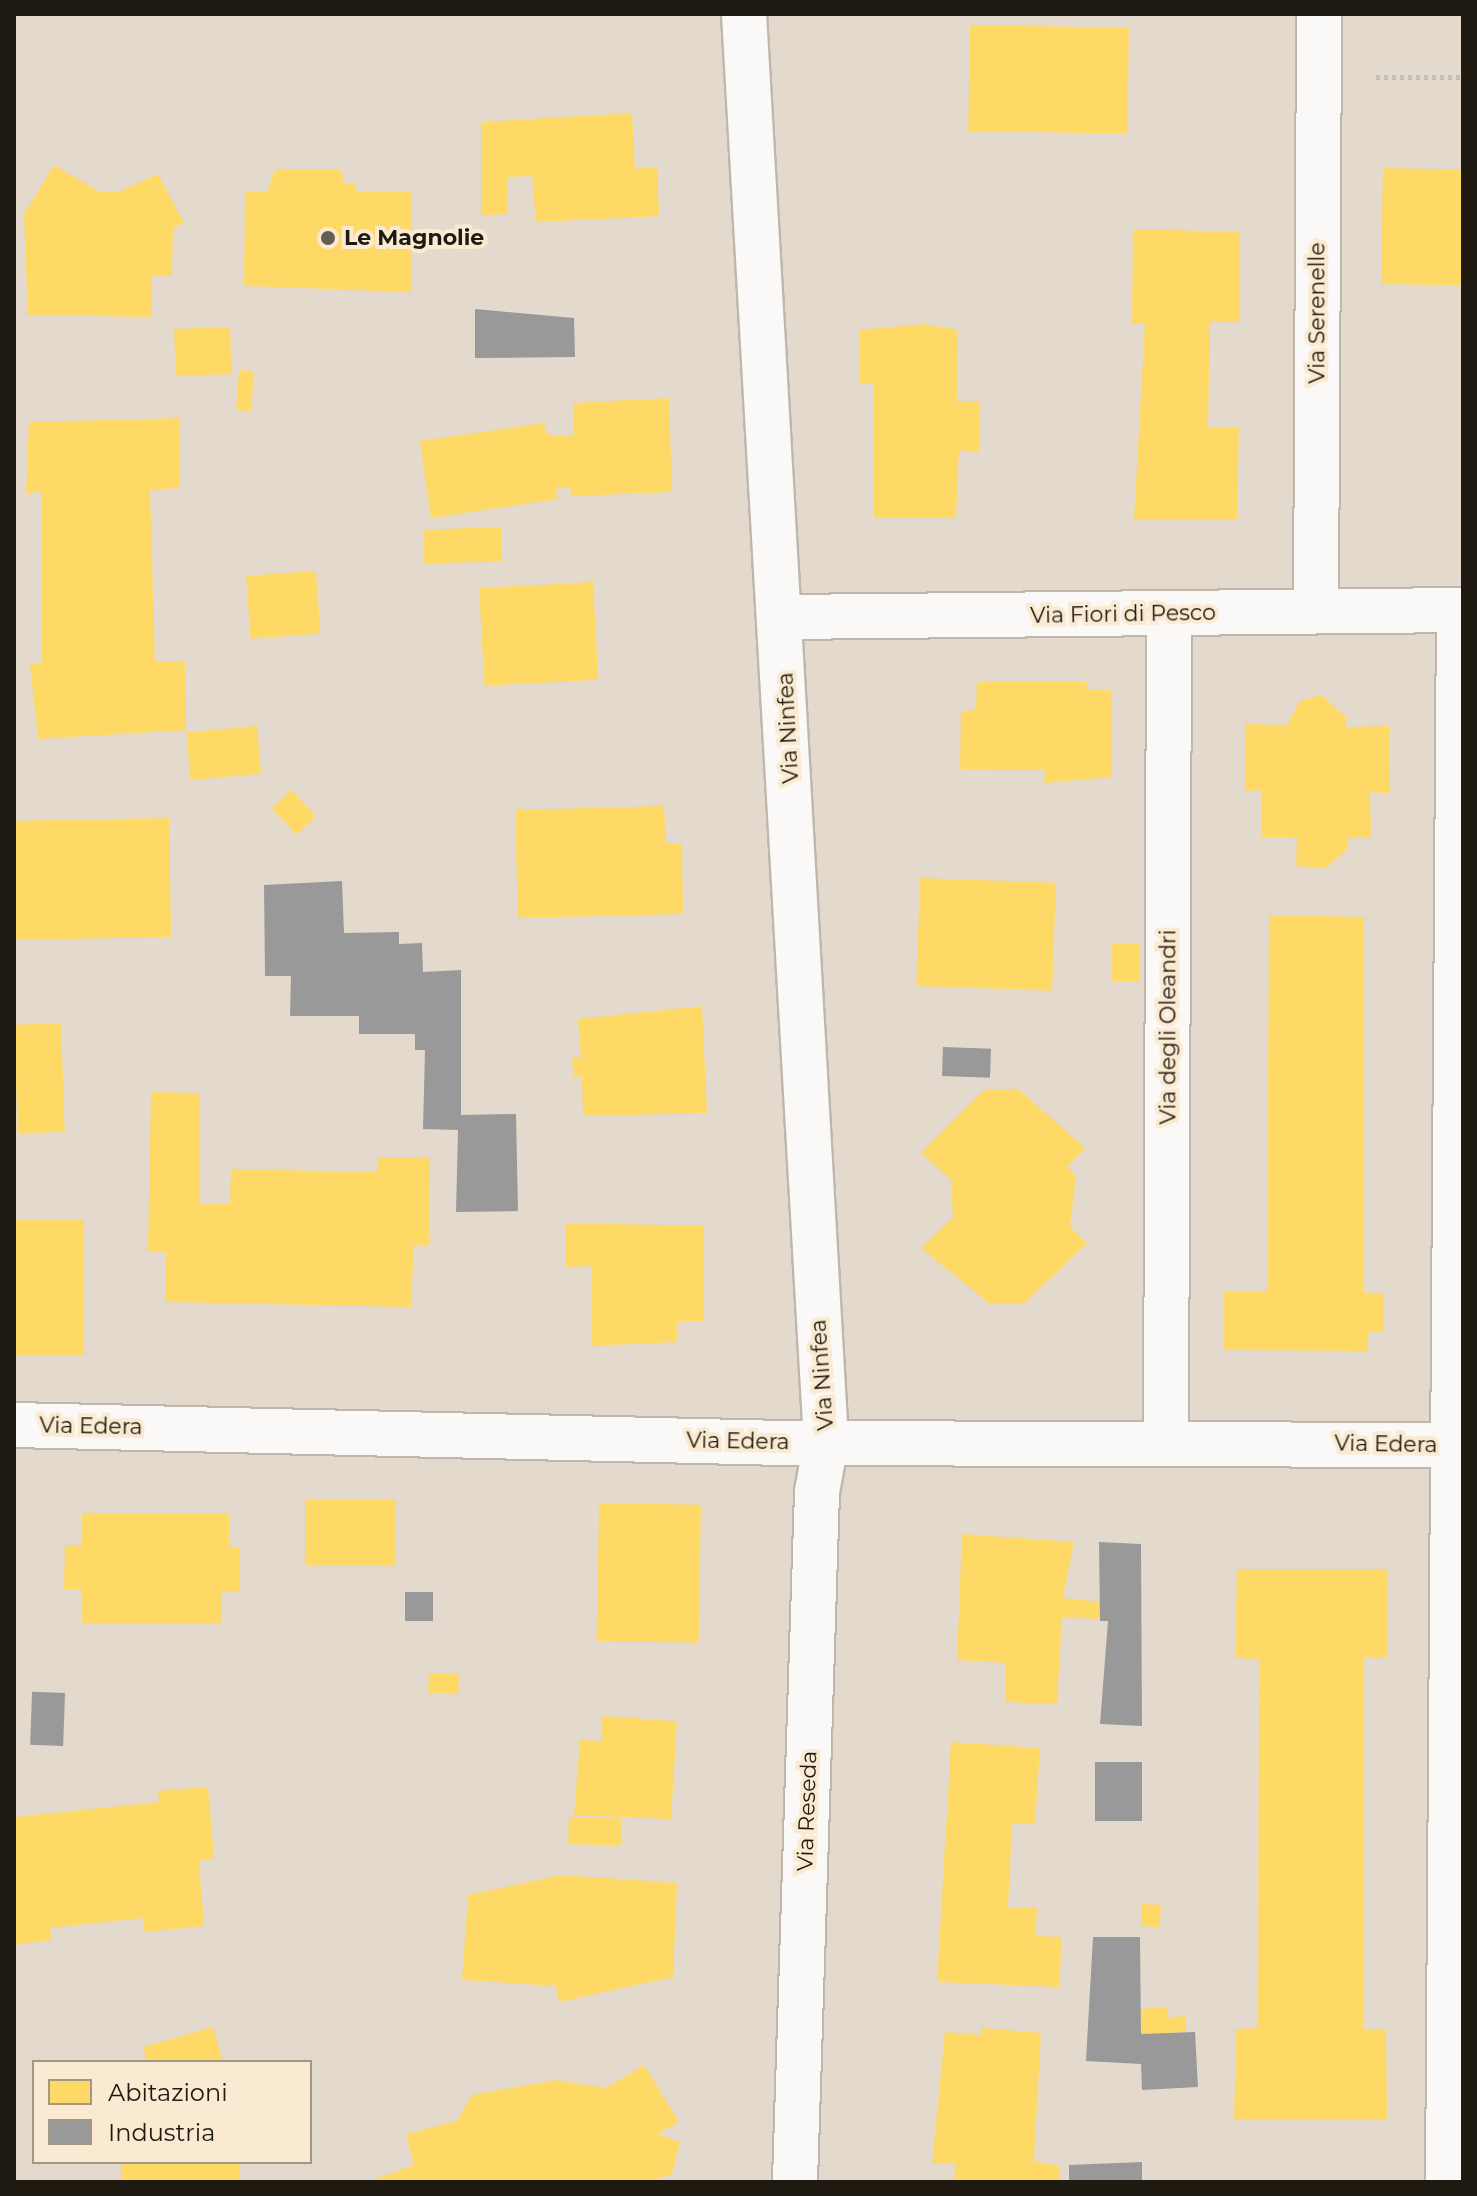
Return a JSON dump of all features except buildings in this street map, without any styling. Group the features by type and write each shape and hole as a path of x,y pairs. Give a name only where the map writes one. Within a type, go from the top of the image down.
{"street":[{"name":"Via Ninfea","path":"744,14 783,617 826,1442"},
{"name":"Via Serenelle","path":"1316,611 1319,14"},
{"name":"Via Fiori di Pesco","path":"783,617 1461,610"},
{"path":"1448,2182 1459,1382 1461,610"},
{"name":"Via degli Oleandri","path":"1166,1440 1169,614"},
{"name":"Via Edera","path":"14,1425 826,1442 1166,1440 1457,1444"},
{"name":"Via Reseda","path":"795,2182 817,1492 826,1442"}],"path":[{"path":"1372,77 1463,77"}],"place":[{"name":"Le Magnolie","path":"328,238"}]}
